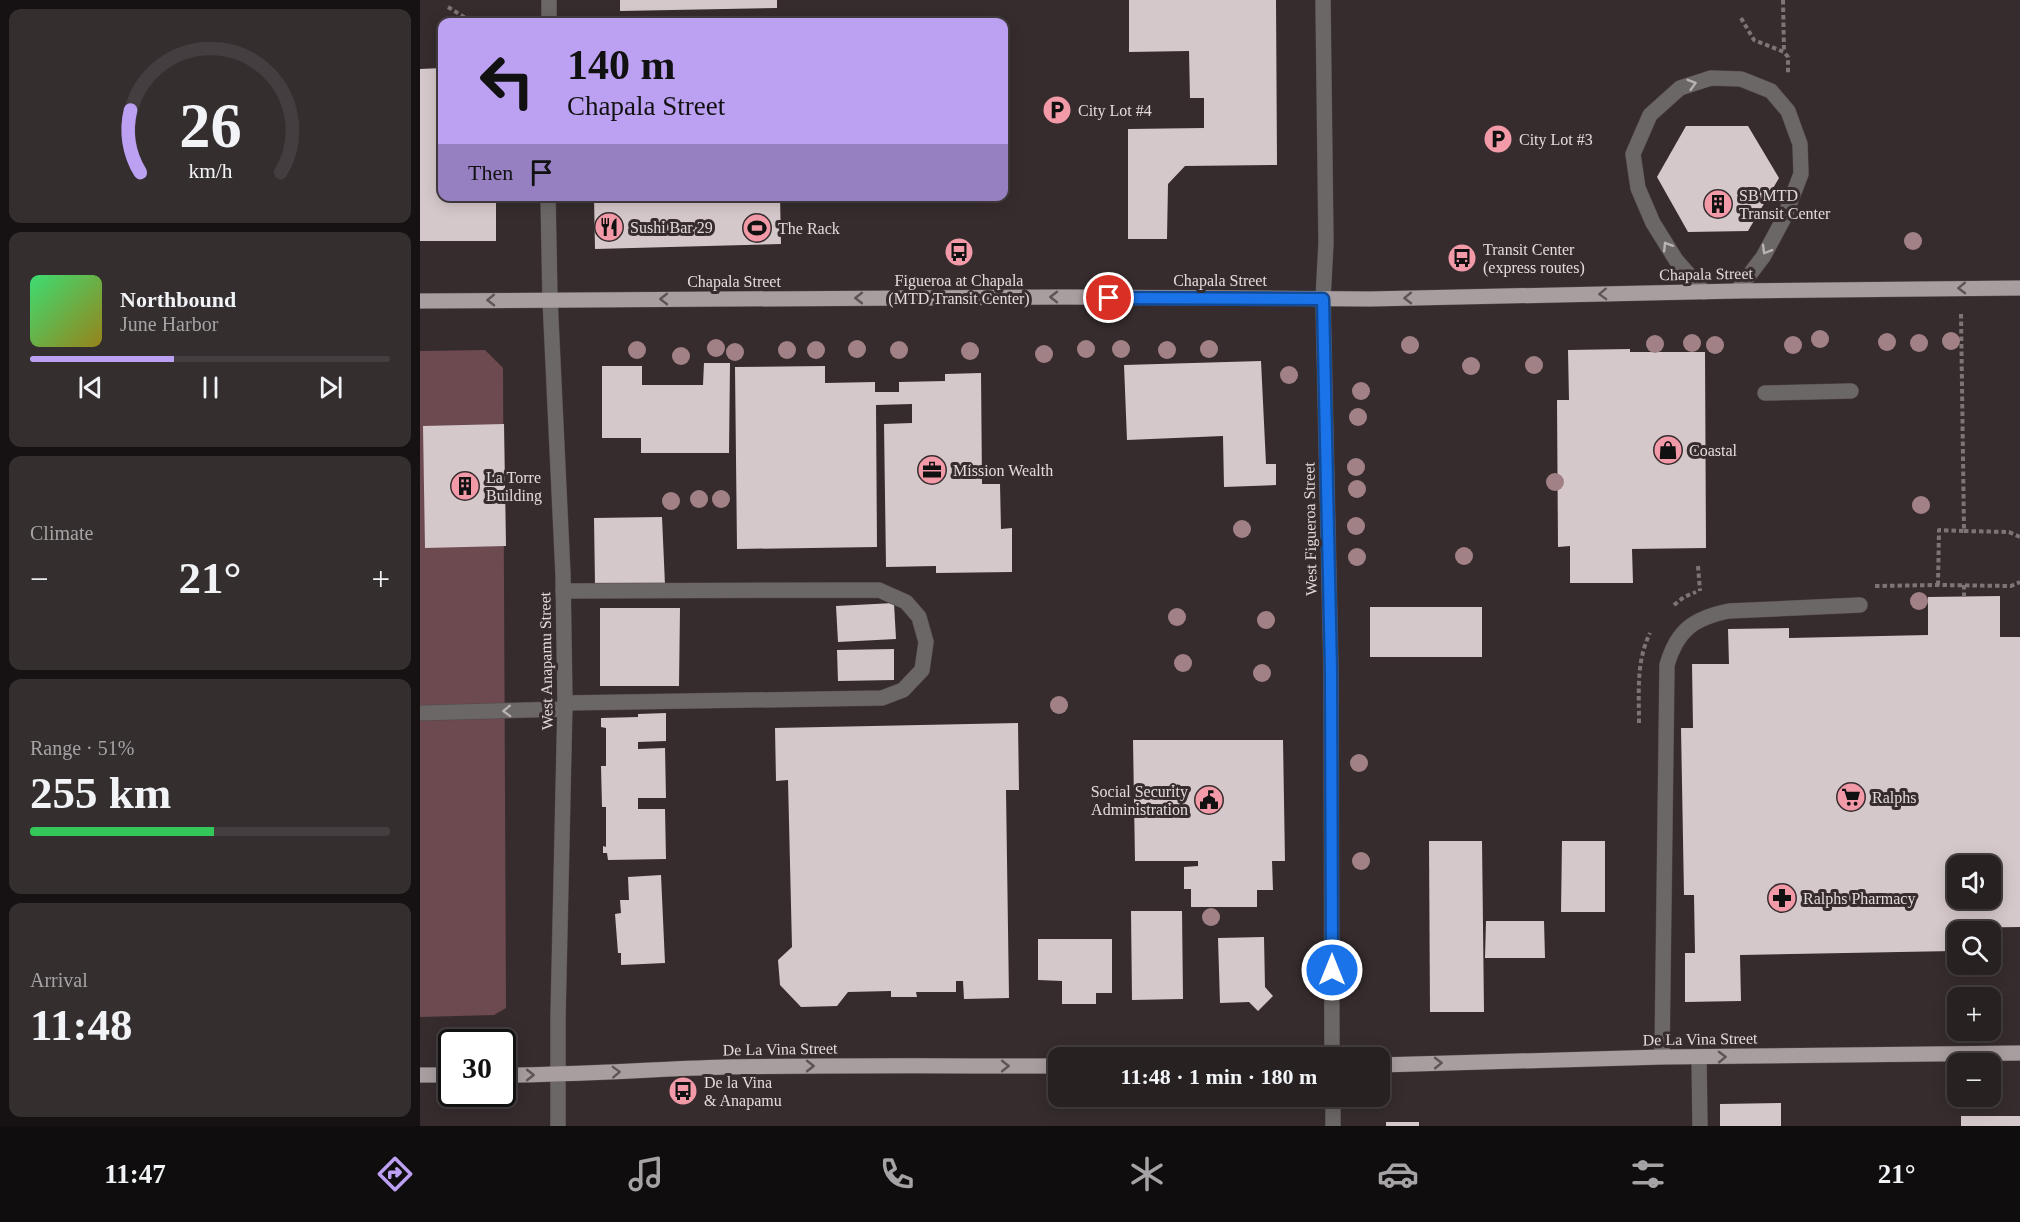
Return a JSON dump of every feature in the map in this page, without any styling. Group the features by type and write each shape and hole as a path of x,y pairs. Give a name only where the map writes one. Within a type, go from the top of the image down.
{"main road":[{"name":"Chapala Street","path":"420,301 1065,297 1323,299 2020,288"},
{"name":"De La Vina Street","path":"1390,1065 1699,1057 2020,1053"},
{"name":"De La Vina Street","path":"516,1075 736,1067 1048,1066"},
{"path":"420,1075 438,1075"}],"street":[{"path":"549,0 549,18"},
{"name":"West Figueroa Street","path":"1323,0 1326,243 1323,299 1331,671 1332,1047"},
{"path":"1704,292 1676,260 1653,223 1638,188 1634,154 1650,114 1680,88 1711,78 1741,79 1771,91 1788,111 1800,144 1801,174 1779,229 1763,257 1737,291"},
{"name":"West Anapamu Street","path":"548,201 550,299 563,591 565,706 557,1075 558,1126"},
{"path":"1765,393 1851,391"},
{"path":"420,713 565,706 882,698 903,690 922,670 926,642 919,616 906,602 879,590 563,591"},
{"path":"1662,1058 1667,665 1672,649 1681,634 1710,615 1729,611 1860,605"},
{"path":"1699,1057 1700,1126"},
{"path":"1333,1107 1333,1126"}],"path":[{"path":"1783,0 1784,52"},
{"path":"448,8 465,18"},
{"path":"1741,18 1754,40 1784,52 1788,57 1788,75 1771,91"},
{"path":"1960,288 1964,531"},
{"path":"1938,585 1939,531 2009,532 2020,537"},
{"path":"1698,566 1700,591"},
{"path":"1870,586 2011,586 2020,582"},
{"path":"1964,585 1964,597"}],"shaded area":[{"path":"485,350 503,368 506,1008 494,1015 420,1017 420,351"}],"building":[{"path":"620,0 777,0 777,8 620,11"},
{"path":"1129,0 1276,0 1277,165 1185,166 1168,184 1167,239 1128,239 1128,129 1204,128 1204,98 1190,98 1189,51 1129,52"},
{"path":"438,68 438,201 496,201 496,241 420,241 420,69"},
{"name":"SB MTD Transit Center","path":"1686,126 1748,126 1779,178 1748,231 1688,232 1657,177"},
{"path":"594,201 780,201 781,244 595,249"},
{"path":"1630,349 1630,352 1705,352 1706,548 1632,549 1633,583 1570,583 1570,546 1558,547 1557,400 1569,400 1568,350"},
{"path":"1261,361 1266,464 1276,464 1276,485 1224,487 1223,436 1127,440 1124,365"},
{"path":"704,363 730,363 729,453 641,453 641,438 602,438 602,366 642,366 642,385 703,385"},
{"path":"825,366 825,383 875,382 875,392 899,392 899,382 945,381 945,374 981,373 982,484 1000,484 1001,529 1012,528 1012,572 936,573 936,566 886,567 884,424 912,423 912,404 876,405 877,547 737,549 735,367"},
{"name":"La Torre Building","path":"504,424 506,546 425,548 423,426"},
{"path":"662,517 665,585 595,585 594,518"},
{"name":"Ralphs","path":"2000,596 2000,637 2020,637 2020,927 2001,927 2001,921 1947,921 1947,951 1740,955 1741,1001 1685,1002 1685,953 1695,953 1694,895 1684,895 1681,728 1693,728 1692,664 1729,664 1728,629 1789,628 1789,638 1928,635 1928,597"},
{"path":"894,603 896,639 838,642 836,606"},
{"path":"1370,607 1482,607 1482,657 1370,657"},
{"path":"600,608 680,608 679,686 600,686"},
{"path":"894,649 894,680 838,681 837,650"},
{"path":"666,713 666,741 638,742 638,749 665,748 666,798 638,798 638,809 665,809 666,859 608,860 607,853 603,853 603,846 606,847 606,807 602,807 601,766 606,766 606,728 601,727 601,718 638,717 638,714"},
{"path":"1018,723 1019,790 1006,790 1009,998 964,999 963,981 956,981 956,992 916,992 917,997 891,997 891,991 848,992 837,1006 801,1007 780,985 778,960 792,947 788,780 776,781 775,728"},
{"name":"Social Security Administration","path":"1133,740 1283,740 1285,861 1272,861 1273,890 1257,890 1257,907 1191,907 1191,889 1184,889 1184,867 1198,866 1198,861 1135,861"},
{"path":"1429,841 1482,841 1484,1012 1430,1012"},
{"path":"1562,841 1605,841 1605,912 1561,912"},
{"path":"661,875 665,963 621,965 615,914 621,913 620,900 629,900 628,877"},
{"path":"1131,911 1182,911 1183,999 1132,1000"},
{"path":"1486,921 1544,921 1545,958 1485,958"},
{"path":"1264,937 1265,987 1273,996 1258,1011 1249,1002 1220,1003 1218,938"},
{"path":"1038,939 1112,939 1112,993 1096,993 1096,1004 1062,1004 1062,981 1038,980"},
{"path":"1781,1103 1781,1126 1720,1126 1720,1104"},
{"path":"1961,1116 2020,1116 2020,1126 1961,1126"},
{"path":"1386,1122 1419,1122 1419,1126 1386,1126"}],"place":[{"name":"City Lot #4","path":"1057,110"},
{"name":"City Lot #3","path":"1498,139"},
{"name":"SB MTD Transit Center","path":"1718,204"},
{"name":"Sushi Bar 29","path":"609,227"},
{"name":"The Rack","path":"757,228"},
{"name":"Figueroa at Chapala (MTD Transit Center)","path":"959,252"},
{"name":"Transit Center (express routes)","path":"1462,258"},
{"name":"Coastal","path":"1668,450"},
{"name":"Mission Wealth","path":"932,470"},
{"name":"La Torre Building","path":"465,486"},
{"name":"Ralphs","path":"1851,797"},
{"name":"Social Security Administration","path":"1209,800"},
{"name":"Ralphs Pharmacy","path":"1782,898"},
{"name":"De la Vina & Anapamu","path":"683,1091"}],"route":[{"path":"1109,298 1323,299 1331,671 1332,970"}]}
